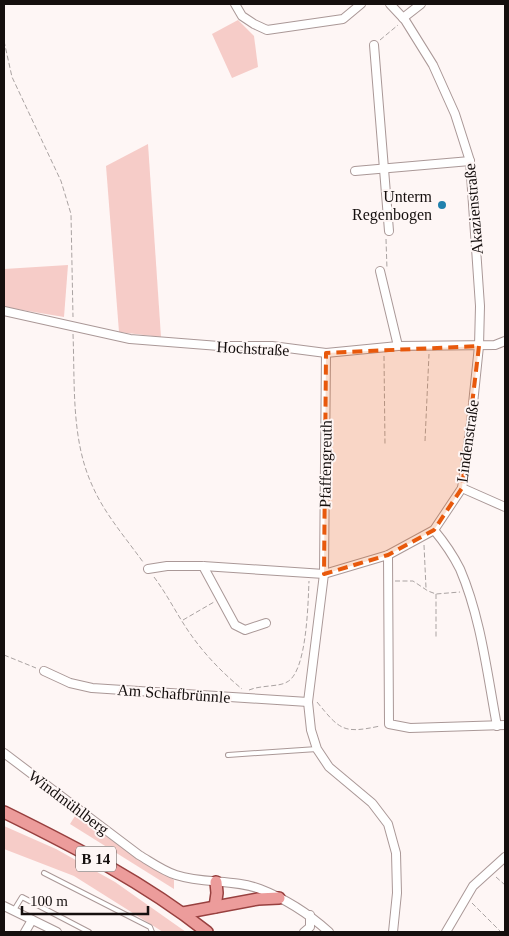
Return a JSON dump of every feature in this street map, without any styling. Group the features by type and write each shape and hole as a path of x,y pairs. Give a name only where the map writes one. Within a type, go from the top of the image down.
{"main road":[{"name":"B 14","path":"4,812 80,850 147,889 207,932"},
{"path":"215,907 216,882"},
{"path":"183,913 258,899 278,898"}],"street":[{"path":"235,4 242,16 268,30 343,19 361,4"},
{"name":"Akazienstraße","path":"390,4 404,19 433,65 455,114 470,161 480,306 479,346"},
{"path":"404,19 421,4"},
{"path":"374,45 389,231"},
{"path":"355,171 470,161"},
{"path":"380,271 398,346"},
{"name":"Hochstraße","path":"4,311 130,339 219,346 272,346 326,353 398,346 496,345 505,341"},
{"name":"Lindenstraße","path":"148,569 166,566 203,566 324,574 388,556 434,530 462,488 479,346"},
{"name":"Pfaffengreuth","path":"317,749 311,730 308,702 324,574 326,353"},
{"path":"462,488 505,507"},
{"path":"434,530 448,548 459,568 468,591 479,626 497,726"},
{"path":"388,556 388,724 410,728 505,725"},
{"path":"203,566 236,625 245,630 266,623"},
{"name":"Am Schafbrünnle","path":"44,671 70,683 92,688 308,702"},
{"path":"317,749 329,767 372,804 388,824 396,853 397,893 393,932"},
{"name":"Windmühlberg","path":"4,753 139,855 157,866 176,875 216,882 235,883 260,889 310,915 329,932"},
{"path":"446,932 473,886 505,857"},
{"path":"4,906 56,932"},
{"path":"304,932 310,927 310,915"},
{"path":"25,932 32,920"}],"lane":[{"path":"228,755 317,749"},
{"path":"44,873 150,927 152,932"},
{"path":"14,911 22,897 89,932"}],"path":[{"path":"374,45 404,19"},
{"path":"4,42 12,77 61,181 71,214 74,284 75,409 80,449 92,485 106,510 166,592 193,638 219,669 245,692 260,687 279,685 288,682 296,676 304,642 310,573"},
{"path":"380,271 388,268 386,236 389,231"},
{"path":"425,441 429,346"},
{"path":"383,348 385,445"},
{"path":"424,536 426,589"},
{"path":"388,581 413,581 436,594 468,591"},
{"path":"436,594 436,637"},
{"path":"182,620 220,598"},
{"path":"4,655 44,671"},
{"path":"309,690 330,718 337,725 348,730 363,730 388,724"},
{"path":"490,871 505,884"},
{"path":"466,897 501,932"}],"highlighted area":[{"path":"479,346 462,488 434,530 388,555 324,574 326,353"}],"shaded area":[{"path":"238,20 254,36 258,67 232,78 212,34"},
{"path":"148,144 161,337 119,332 106,166"},
{"path":"68,265 64,317 4,307 4,269"},
{"path":"75,816 174,880 174,889 70,824"},
{"path":"4,826 56,849 115,882 186,932 163,932 74,876 4,849"}],"place":[{"name":"Unterm Regenbogen","path":"442,205"}]}
